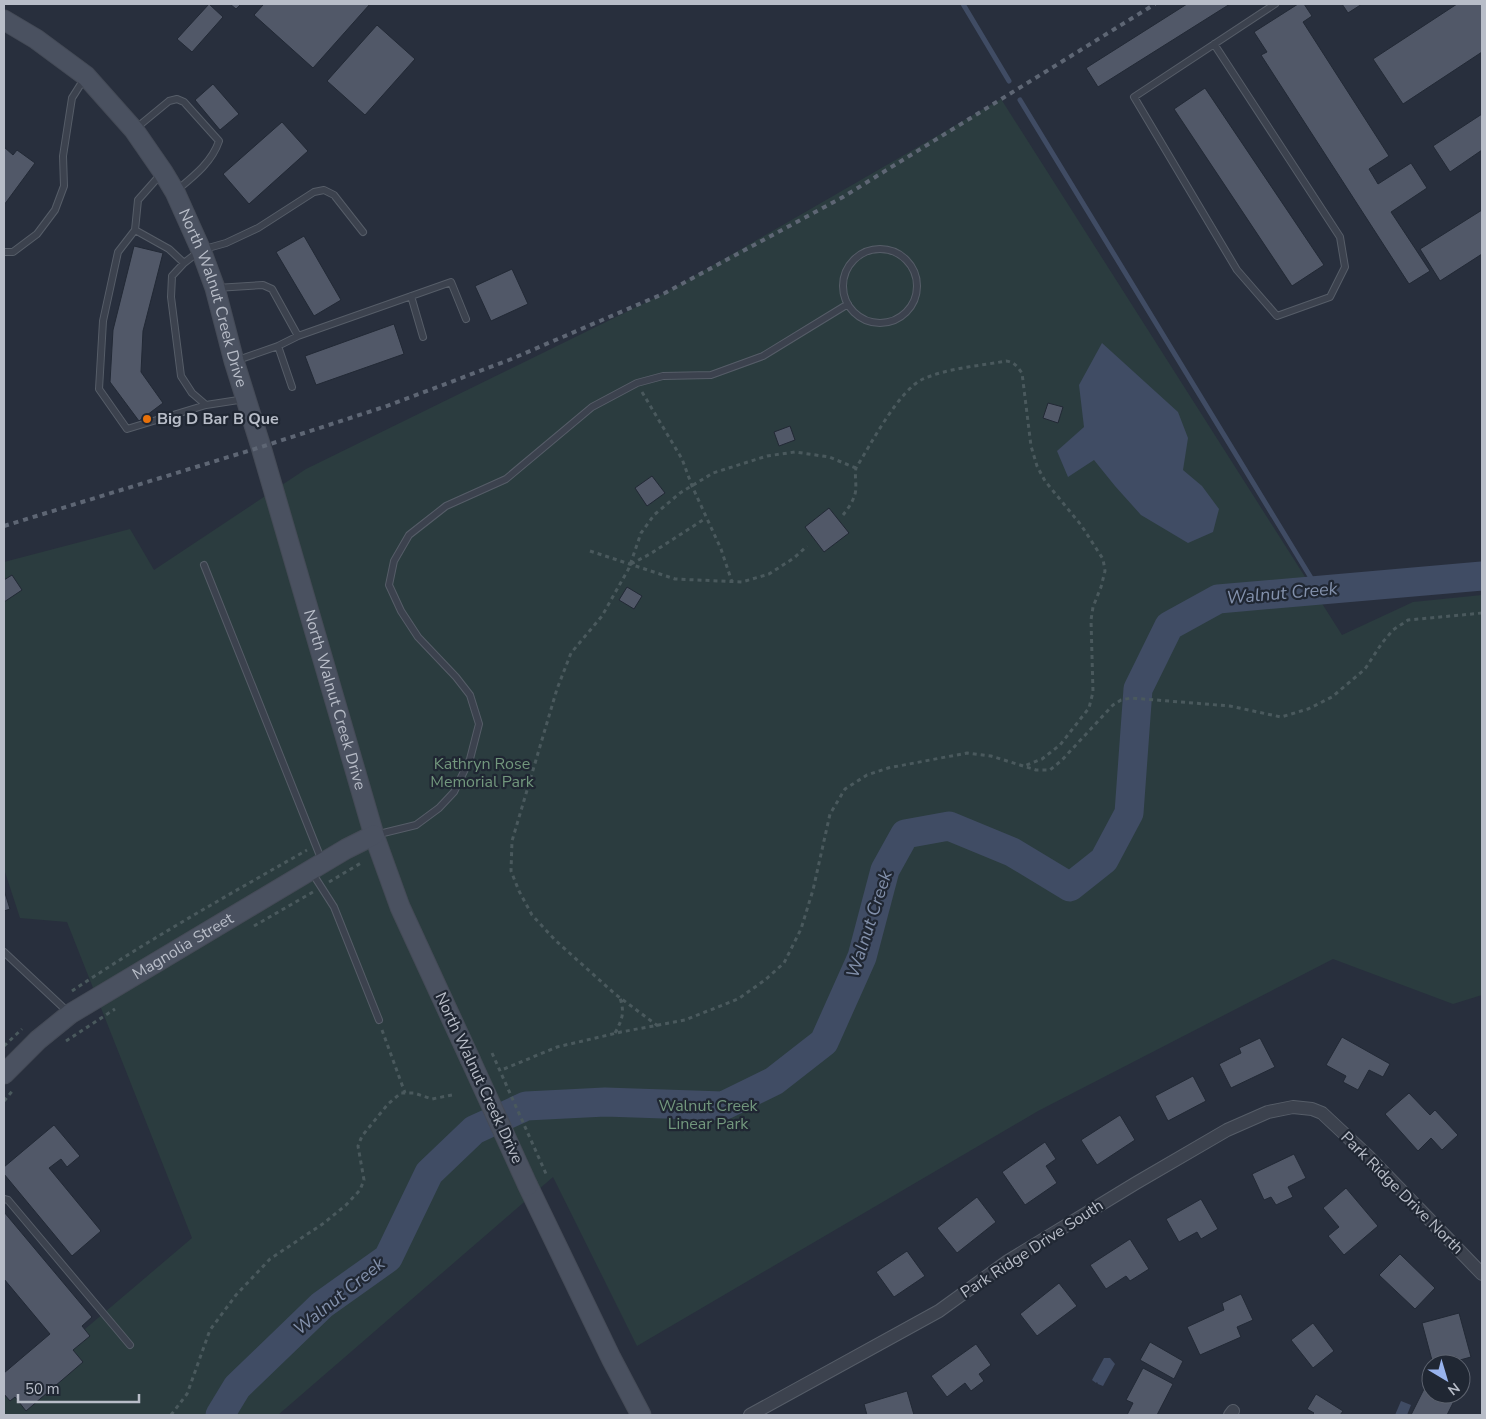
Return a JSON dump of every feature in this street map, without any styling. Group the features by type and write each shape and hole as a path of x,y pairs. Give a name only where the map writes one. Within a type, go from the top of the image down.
{"main road":[{"name":"North Walnut Creek Drive","path":"4,20 36,39 86,76 134,130 175,192 201,250 215,288 234,361 374,835 400,906 528,1186 611,1358 641,1415"},
{"name":"Magnolia Street","path":"10,1081 38,1040 70,1014 317,866 374,835"}],"street":[{"name":"Park Ridge Drive South","path":"750,1415 939,1311 1008,1261 1227,1130 1268,1112 1293,1107 1312,1108 1322,1113"},
{"name":"Park Ridge Drive North","path":"1322,1113 1368,1156 1482,1274"}],"lane":[{"path":"1214,44 1340,237 1345,267 1330,297 1277,316 1237,270 1134,97 1214,44 1275,4"},
{"path":"4,252 13,252 37,234 55,210 64,186 63,156 72,98 86,76"},
{"path":"134,130 169,101 177,99 184,102 219,141 216,150 201,170 175,192"},
{"path":"163,172 138,200 135,230 118,252 103,321 99,389 127,429 206,405 246,398"},
{"path":"206,405 192,393 181,376 171,297 172,276 184,263 201,250 226,243 258,228 314,192 324,190 334,195 363,232"},
{"path":"135,230 169,249 184,263"},
{"path":"885,249 892,251 908,261 915,272 918,284 916,297 911,308 893,322 881,324 869,322 859,317 850,309 848,304 843,287 845,275 851,264 860,255 872,250 885,249"},
{"path":"234,361 278,346 298,336 451,282 466,319"},
{"path":"215,288 263,285 272,290 298,336"},
{"path":"411,296 423,337"},
{"path":"374,835 416,825 438,808 454,792 470,759 479,724 470,695 418,636 401,611 389,585 394,562 410,535 446,506 506,479 592,407 637,383 663,376 711,375 764,356 848,304"},
{"path":"278,346 292,387"},
{"path":"204,565 317,866 322,887 334,907 379,1020"},
{"path":"4,952 70,1014"},
{"path":"4,1200 8,1200 130,1345"}],"path":[{"path":"843,515 854,497 856,468 898,401 910,388 922,379 950,371 1006,361 1018,366 1022,373 1031,446 1037,466 1045,481 1081,525 1103,559 1105,571 1093,607 1091,620 1093,692 1089,708 1060,745 1042,759 1024,766"},
{"path":"637,383 682,459 721,550 732,582"},
{"path":"659,1026 620,998 555,940 532,915 510,872 512,842 557,689 571,653 602,616 631,564 641,532 654,514 680,493 713,473 767,456 795,452 829,457 856,468"},
{"path":"631,564 706,518"},
{"path":"590,550 675,578 742,582 768,574 794,558 807,546"},
{"path":"504,1069 557,1047 615,1033 685,1020 738,999 765,980 784,963 801,929 813,890 830,814 845,789 867,775 888,768 967,752 991,756 1036,770 1050,770 1062,760 1113,705 1131,698 1230,706 1281,717 1308,709 1332,697 1365,669 1393,630 1408,620 1482,613"},
{"path":"254,926 361,863"},
{"path":"615,1033 621,1021 623,1008 620,998"},
{"path":"65,1042 120,1006"},
{"path":"379,1020 405,1093"},
{"path":"492,1054 547,1176"},
{"path":"4,1101 10,1081"},
{"path":"172,1415 187,1394 210,1330 236,1294 270,1258 324,1223 346,1205 360,1190 364,1180 358,1146 362,1136 388,1104 401,1093 414,1092 432,1099 452,1094"}],"green space":[{"name":"Kathryn Rose Memorial Park","path":"1001,99 1342,635 1413,602 1482,595 1482,995 1453,1004 1333,959 1038,1111 637,1346 553,1177 278,1415 4,1415 4,1398 192,1238 67,922 20,918 4,869 4,562 130,529 154,570 306,469 665,293"}],"water":[{"path":"1102,343 1178,412 1188,438 1183,470 1202,486 1219,509 1213,532 1188,543 1141,515 1094,460 1068,477 1057,451 1084,427 1079,385"},
{"path":"1104,1358 1110,1358 1115,1364 1103,1386 1092,1380"},
{"path":"1401,1401 1411,1405 1407,1415 1395,1415"}],"building":[{"path":"209,4 223,17 192,52 177,39"},
{"path":"230,4 241,4 236,9"},
{"path":"262,4 370,4 313,68 254,15"},
{"path":"1187,4 1230,4 1098,87 1086,68"},
{"path":"1298,4 1304,4 1312,16 1303,22 1389,156 1369,169 1378,184 1411,163 1427,188 1391,212 1430,271 1409,284 1261,55 1267,52 1254,32"},
{"path":"1342,4 1362,4 1348,13"},
{"path":"1457,4 1482,4 1482,52 1403,104 1373,59"},
{"path":"377,25 415,59 365,115 327,81"},
{"path":"213,84 239,114 220,130 195,100"},
{"path":"1205,88 1324,265 1292,286 1174,109"},
{"path":"1482,114 1482,150 1450,172 1433,146"},
{"path":"282,122 308,151 249,204 223,174"},
{"path":"4,147 13,155 17,150 35,163 4,205"},
{"path":"1482,210 1482,254 1440,281 1420,249"},
{"path":"304,236 341,300 314,316 276,252"},
{"path":"134,246 163,253 143,331 141,372 163,403 139,421 110,382 113,330"},
{"path":"512,269 528,304 491,321 475,286"},
{"path":"394,324 404,354 316,385 305,356"},
{"path":"1048,403 1063,407 1058,423 1043,418"},
{"path":"790,426 795,440 779,446 774,432"},
{"path":"652,476 665,493 647,506 635,488"},
{"path":"829,508 849,533 824,552 805,527"},
{"path":"12,575 22,590 4,602 4,580"},
{"path":"627,587 642,596 634,609 619,600"},
{"path":"4,890 10,909 4,911"},
{"path":"1342,1037 1390,1064 1383,1077 1369,1070 1358,1090 1343,1082 1346,1076 1326,1065"},
{"path":"1260,1038 1275,1067 1231,1088 1219,1064 1241,1053 1239,1048"},
{"path":"1193,1076 1206,1101 1168,1121 1155,1096"},
{"path":"1409,1093 1430,1115 1435,1110 1458,1135 1442,1150 1431,1138 1418,1151 1385,1114"},
{"path":"1120,1115 1135,1140 1097,1165 1081,1140"},
{"path":"54,1125 80,1156 67,1167 61,1159 49,1168 101,1231 72,1256 4,1174 4,1167"},
{"path":"1045,1142 1056,1159 1046,1166 1057,1183 1025,1205 1002,1172"},
{"path":"1294,1154 1306,1178 1288,1187 1293,1197 1276,1205 1271,1197 1264,1200 1252,1174"},
{"path":"1346,1188 1378,1226 1344,1255 1328,1236 1339,1227 1323,1208"},
{"path":"977,1197 996,1222 957,1253 937,1228"},
{"path":"1201,1199 1218,1229 1201,1239 1197,1232 1179,1242 1166,1219"},
{"path":"4,1212 92,1317 82,1326 90,1336 73,1350 83,1362 26,1411 15,1397 10,1401 4,1394 4,1373 50,1334 4,1279"},
{"path":"1130,1239 1149,1269 1130,1281 1126,1276 1106,1289 1090,1265"},
{"path":"907,1251 925,1276 894,1297 876,1272"},
{"path":"1400,1254 1435,1288 1415,1309 1379,1275"},
{"path":"1059,1283 1077,1306 1037,1336 1020,1314"},
{"path":"1241,1294 1253,1320 1237,1327 1241,1337 1200,1355 1187,1327 1224,1310 1222,1303"},
{"path":"1459,1313 1470,1354 1430,1354 1422,1323"},
{"path":"1313,1323 1334,1351 1313,1368 1291,1340"},
{"path":"1150,1342 1183,1361 1174,1379 1140,1360"},
{"path":"976,1344 991,1365 979,1374 984,1381 971,1391 965,1383 947,1397 931,1376"},
{"path":"1143,1368 1173,1384 1157,1415 1127,1415 1133,1403 1126,1400"},
{"path":"907,1391 914,1415 867,1415 864,1404"},
{"path":"1316,1394 1343,1411 1340,1415 1312,1415 1314,1413 1307,1409"},
{"path":"1421,1395 1421,1404 1452,1404 1447,1415 1411,1415"}],"waterway":[{"path":"963,4 1009,81"},
{"path":"1020,100 1319,591"},
{"name":"Walnut Creek","path":"220,1415 237,1387 322,1305 388,1258 429,1173 474,1130 526,1106 605,1102 723,1106 774,1081 824,1042 862,957 885,870 905,834 949,826 1012,852 1070,887 1104,860 1129,813 1138,689 1169,626 1218,599 1482,576"}],"railway":[{"path":"4,526 387,406 509,360 665,293 843,197 1155,4"}],"place":[{"name":"Big D Bar B Que","path":"147,419"}],"park label":[{"name":"Walnut Creek Linear Park","path":"708,1115"}]}
